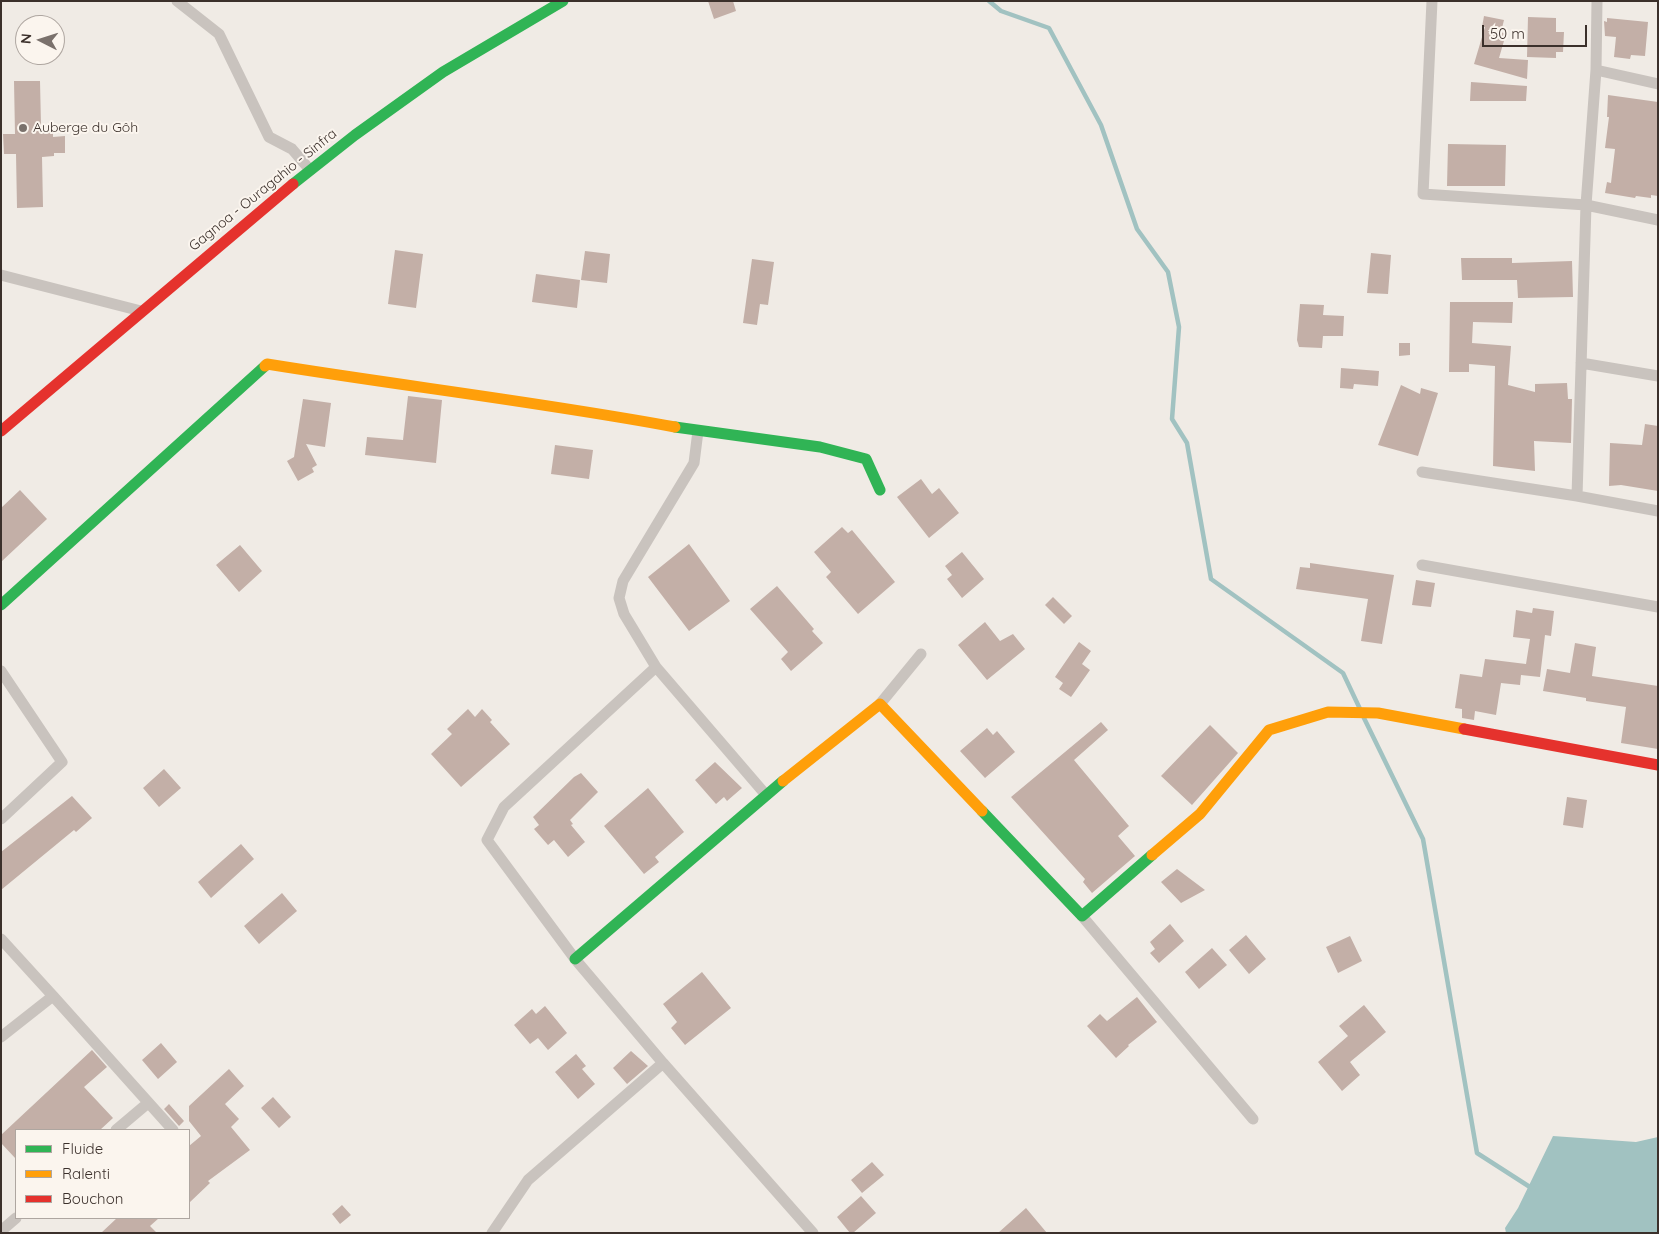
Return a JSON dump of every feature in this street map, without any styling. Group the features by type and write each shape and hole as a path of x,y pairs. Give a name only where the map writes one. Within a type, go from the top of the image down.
{"street":[{"path":"177,1 219,34 269,137 292,149 310,170"},
{"name":"Gagnoa - Ouragahio - Sinfra","path":"1,431 257,212 310,170 444,72 563,1"},
{"path":"1432,1 1423,194 1586,206 1658,220"},
{"path":"1578,496 1586,206 1596,70 1596,1"},
{"path":"1596,70 1658,84"},
{"path":"1,274 141,311"},
{"path":"1581,363 1658,376"},
{"path":"1,605 267,364 405,386 582,410 698,431 820,447 866,459 880,490"},
{"path":"698,431 694,463 623,581 619,598 624,614 656,667 766,795"},
{"path":"1422,472 1578,496 1658,512"},
{"path":"1422,565 1658,607"},
{"path":"575,959 766,795 880,704 921,654"},
{"path":"656,667 504,807 487,840 575,959 663,1063 813,1233"},
{"path":"1,671 62,762 1,819"},
{"path":"880,704 1082,916 1253,1119"},
{"path":"1082,916 1200,814 1269,730 1328,712 1378,713 1658,765"},
{"path":"1,939 172,1129"},
{"path":"1,1037 52,996"},
{"path":"492,1233 528,1180 663,1063"},
{"path":"117,1129 148,1102"},
{"path":"1,1231 15,1219"}],"water":[{"path":"1553,1136 1636,1142 1658,1137 1658,1233 1506,1233 1505,1228 1518,1208"}],"building":[{"path":"708,1 733,1 736,11 714,19"},
{"path":"1484,16 1504,20 1501,32 1506,34 1499,58 1528,60 1527,79 1474,64 1485,27 1482,27"},
{"path":"1528,17 1556,18 1556,32 1564,32 1563,52 1556,52 1556,58 1527,57"},
{"path":"1607,18 1648,22 1645,56 1631,55 1630,59 1614,57 1616,37 1605,36 1604,21 1607,22"},
{"path":"14,81 40,81 41,126 53,126 53,137 65,136 65,153 54,153 54,156 42,157 43,207 17,208 16,154 4,154 3,134 15,134"},
{"path":"1471,82 1527,86 1526,101 1470,101"},
{"path":"1608,95 1658,102 1658,196 1651,195 1651,198 1636,196 1635,198 1605,193 1607,182 1611,183 1615,149 1605,148 1609,117 1607,117"},
{"path":"1448,144 1506,145 1505,186 1447,186"},
{"path":"395,250 423,254 416,308 388,304"},
{"path":"585,251 610,254 607,283 581,280"},
{"path":"1371,253 1391,255 1388,294 1367,293"},
{"path":"1461,258 1512,258 1512,263 1572,261 1573,297 1518,298 1517,280 1462,280"},
{"path":"752,259 774,262 768,305 760,304 757,325 743,323"},
{"path":"536,274 580,280 577,308 532,302"},
{"path":"1450,302 1513,302 1512,323 1473,322 1472,343 1511,346 1508,385 1535,392 1535,384 1567,383 1568,399 1572,399 1571,443 1534,441 1535,471 1493,466 1495,366 1469,364 1469,372 1449,372"},
{"path":"1300,304 1324,305 1323,315 1344,316 1343,336 1323,336 1322,348 1299,347 1297,340"},
{"path":"1399,343 1410,343 1410,355 1399,356"},
{"path":"1341,368 1379,371 1378,386 1354,384 1353,389 1340,388"},
{"path":"1401,385 1420,394 1421,388 1438,393 1418,456 1378,445"},
{"path":"408,396 442,400 436,463 365,455 367,437 403,440"},
{"path":"303,399 331,403 325,447 306,444 317,465 312,468 314,472 298,481 287,461 294,457"},
{"path":"1645,424 1658,426 1658,491 1621,485 1609,486 1610,443 1642,445"},
{"path":"555,445 593,450 589,479 551,474"},
{"path":"921,479 932,494 939,488 959,513 929,538 897,497"},
{"path":"20,490 47,519 1,562 1,508"},
{"path":"842,527 848,533 852,530 895,582 858,614 826,577 831,572 814,552"},
{"path":"689,544 730,601 689,631 648,577"},
{"path":"240,545 262,571 239,592 216,565"},
{"path":"962,552 984,579 962,598 947,579 952,575 945,566"},
{"path":"1310,563 1394,575 1382,644 1361,641 1368,599 1296,589 1300,567 1310,568"},
{"path":"1416,580 1435,583 1431,607 1412,605"},
{"path":"777,586 814,629 812,631 823,643 791,671 781,659 788,652 750,609"},
{"path":"1053,597 1072,616 1064,624 1045,605"},
{"path":"1533,608 1554,611 1551,636 1545,635 1540,677 1521,675 1520,685 1501,683 1496,715 1475,711 1474,720 1462,718 1462,709 1455,708 1460,674 1482,677 1485,659 1526,664 1530,639 1513,637 1516,610 1532,613"},
{"path":"985,622 1000,641 1013,634 1025,649 987,680 958,645"},
{"path":"1079,642 1091,651 1082,664 1090,670 1071,697 1059,689 1063,683 1055,677"},
{"path":"1575,643 1596,647 1592,676 1658,686 1658,749 1621,743 1626,707 1586,701 1586,698 1543,691 1547,669 1570,673"},
{"path":"468,709 475,717 482,709 492,720 490,722 510,744 461,787 431,754 452,734 447,729"},
{"path":"1101,722 1108,730 1074,760 1129,826 1118,836 1135,856 1092,893 1083,882 1085,879 1011,797"},
{"path":"1210,725 1238,753 1192,805 1161,776"},
{"path":"987,728 993,735 997,731 1015,752 985,778 960,751"},
{"path":"715,762 742,788 727,801 724,797 716,804 695,780"},
{"path":"164,769 181,788 159,807 143,788"},
{"path":"581,773 598,792 570,820 573,824 571,825 585,842 568,857 554,840 548,845 534,829 539,825 533,817 574,777"},
{"path":"648,788 684,832 655,857 659,862 644,874 604,826"},
{"path":"72,796 92,818 76,832 74,830 1,890 1,852"},
{"path":"1567,797 1587,800 1583,828 1563,825"},
{"path":"241,844 254,859 211,898 198,882"},
{"path":"1177,869 1205,890 1181,903 1161,882"},
{"path":"282,893 297,911 259,944 244,926"},
{"path":"1170,924 1184,941 1159,963 1150,953 1155,949 1150,942"},
{"path":"1246,935 1266,959 1249,974 1229,950"},
{"path":"1350,936 1362,961 1338,973 1326,947"},
{"path":"1212,948 1227,965 1199,989 1185,972"},
{"path":"702,972 731,1008 685,1045 671,1028 677,1022 663,1004"},
{"path":"1137,997 1157,1022 1128,1045 1116,1058 1087,1026 1100,1014 1107,1021"},
{"path":"1364,1005 1386,1032 1350,1062 1360,1075 1342,1091 1318,1062 1348,1036 1339,1026"},
{"path":"545,1006 567,1033 548,1050 538,1038 530,1044 514,1025 532,1009 536,1014"},
{"path":"161,1043 177,1062 158,1079 142,1060"},
{"path":"92,1050 107,1067 84,1087 113,1118 101,1129 15,1129 15,1158 1,1143 1,1135"},
{"path":"631,1051 648,1066 627,1084 613,1068"},
{"path":"576,1054 586,1066 582,1069 595,1084 578,1099 555,1072"},
{"path":"229,1069 244,1086 225,1104 239,1119 231,1127 250,1150 208,1181 210,1183 190,1202 190,1145 201,1136 189,1121 189,1106"},
{"path":"273,1097 291,1117 279,1128 261,1108"},
{"path":"169,1104 184,1121 179,1126 164,1109"},
{"path":"872,1162 884,1175 862,1193 851,1180"},
{"path":"861,1196 876,1213 853,1233 850,1233 837,1217"},
{"path":"342,1205 351,1215 340,1224 332,1214"},
{"path":"1026,1208 1047,1233 998,1233"},
{"path":"116,1219 158,1219 150,1226 157,1233 101,1233"}],"waterway":[{"path":"989,1 1001,11 1049,28 1101,125 1137,229 1168,272 1179,327 1172,419 1187,443 1211,579 1343,673 1360,709"},
{"path":"1363,716 1423,839 1477,1153 1533,1189"}],"traffic: fast":[{"path":"293,184 355,135 443,72 563,1"},
{"path":"1,605 265,366"},
{"path":"675,427 820,447 866,459 880,490"},
{"path":"575,959 783,781"},
{"path":"982,811 1082,916 1152,855"}],"traffic: slow":[{"path":"265,366 267,364 675,427"},
{"path":"783,781 880,704 982,811"},
{"path":"1152,855 1200,814 1269,730 1328,712 1378,713 1464,729"}],"traffic: jam":[{"path":"1,431 293,184"},
{"path":"1464,729 1658,765"}],"place":[{"name":"Auberge du Gôh","path":"23,128"}]}
